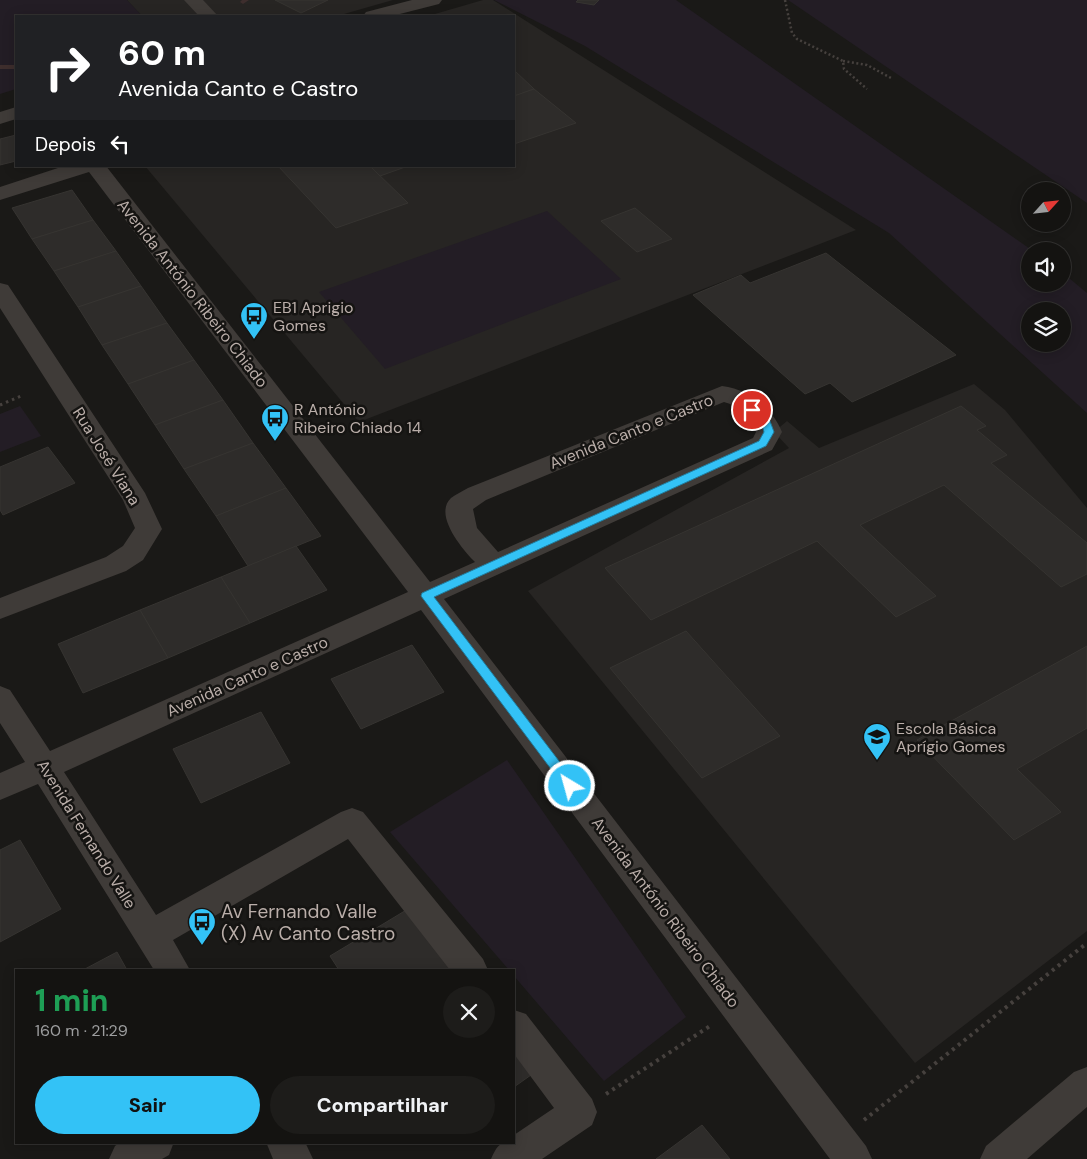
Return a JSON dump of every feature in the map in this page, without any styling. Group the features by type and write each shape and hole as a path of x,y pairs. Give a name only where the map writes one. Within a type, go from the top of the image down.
{"street":[{"path":"194,0 209,15"},
{"path":"376,15 434,0"},
{"path":"0,118 15,113"},
{"path":"0,194 82,167"},
{"name":"Avenida António Ribeiro Chiado","path":"96,167 426,596 846,1150"},
{"name":"Rua José Viana","path":"0,290 136,499 149,529 133,553 116,564 0,609"},
{"name":"Avenida Canto e Castro","path":"0,787 495,565 762,444 769,432 766,423 738,397 722,394 477,494 460,505 458,514 464,531 495,565"},
{"name":"Avenida Fernando Valle","path":"0,698 172,969"},
{"path":"151,935 352,821 470,969"},
{"path":"510,1159 579,1112 515,1027"},
{"path":"999,1159 1087,1084"},
{"path":"128,1159 153,1144"},
{"path":"285,1144 294,1159"}],"path":[{"path":"785,0 792,34 797,39 843,62 867,65 891,78"},
{"path":"843,62 844,68 867,89"},
{"path":"0,405 21,396"},
{"path":"846,1150 1087,943"},
{"path":"639,1072 699,1033"}],"shaded area":[{"path":"0,0 127,0 141,15 15,15 15,89 0,94"},
{"path":"127,0 393,0 340,15 141,15"},
{"path":"483,0 493,0 856,230 359,422 146,167 515,167 515,15 431,15"},
{"path":"494,0 676,0 1021,243 1021,292 1071,292 1071,280 1087,293 1087,413 889,233 585,46"},
{"path":"788,0 1087,0 1087,203 1071,192 1071,182 1056,182"},
{"path":"547,211 621,279 385,369 319,292"},
{"name":"Escola Básica Aprígio Gomes","path":"974,384 1005,410 1087,508 1087,931 915,1063 528,591 789,448 774,432 787,421 819,448"},
{"path":"20,406 41,436 0,452 0,414"},
{"path":"507,760 686,1017 604,1081 515,977 515,969 508,969 390,832"}],"building":[{"path":"275,0 328,0 301,13"},
{"path":"578,0 599,0 594,5 576,2"},
{"path":"515,71 534,89 515,96"},
{"path":"534,89 576,123 515,144 515,96"},
{"path":"15,135 15,161 0,165 0,139"},
{"path":"279,167 371,167 408,203 336,228"},
{"path":"374,167 405,167 380,176 372,168"},
{"path":"72,190 93,220 32,239 12,208"},
{"path":"635,208 672,239 637,252 601,221"},
{"path":"93,220 116,251 54,271 32,239"},
{"path":"116,251 141,286 78,307 54,271"},
{"path":"826,253 956,355 852,402 830,383 805,394 693,295 741,275 750,283"},
{"path":"141,286 167,323 102,345 78,307"},
{"path":"167,323 194,360 128,384 102,345"},
{"path":"194,360 223,400 155,425 128,384"},
{"path":"223,400 253,443 184,469 155,425"},
{"path":"961,406 986,426 977,430 1007,455 991,463 1087,543 1087,574 1061,587 944,485 860,525 936,596 896,617 817,541 651,620 605,568"},
{"path":"253,443 286,488 216,516 184,469"},
{"path":"48,447 75,483 3,515 0,510 0,467"},
{"path":"286,488 321,536 248,566 216,516"},
{"path":"296,546 327,590 250,623 221,577"},
{"path":"221,577 250,623 168,658 140,610"},
{"path":"140,610 168,658 83,693 58,644"},
{"path":"686,631 780,736 702,778 610,668"},
{"path":"412,645 444,692 361,729 331,679"},
{"path":"1087,646 1087,728 1017,769 1061,812 1014,840 917,740"},
{"path":"261,712 290,763 201,803 173,749"},
{"path":"20,840 61,909 0,942 0,850"},
{"path":"408,909 452,969 338,969 330,956"},
{"path":"117,952 126,969 85,969"},
{"path":"515,1053 531,1075 515,1086"},
{"path":"702,1125 730,1159 656,1159"}],"waterway":[{"path":"0,67 15,67"}],"place":[{"name":"EB1 Aprigio Gomes","path":"254,340"},
{"name":"R António Ribeiro Chiado 14","path":"275,442"},
{"name":"Escola Básica Aprígio Gomes","path":"877,761"},
{"name":"Av Fernando Valle (X) Av Canto Castro","path":"202,946"}],"route":[{"path":"570,786 426,596 762,444 769,432 766,423 752,410"}]}
